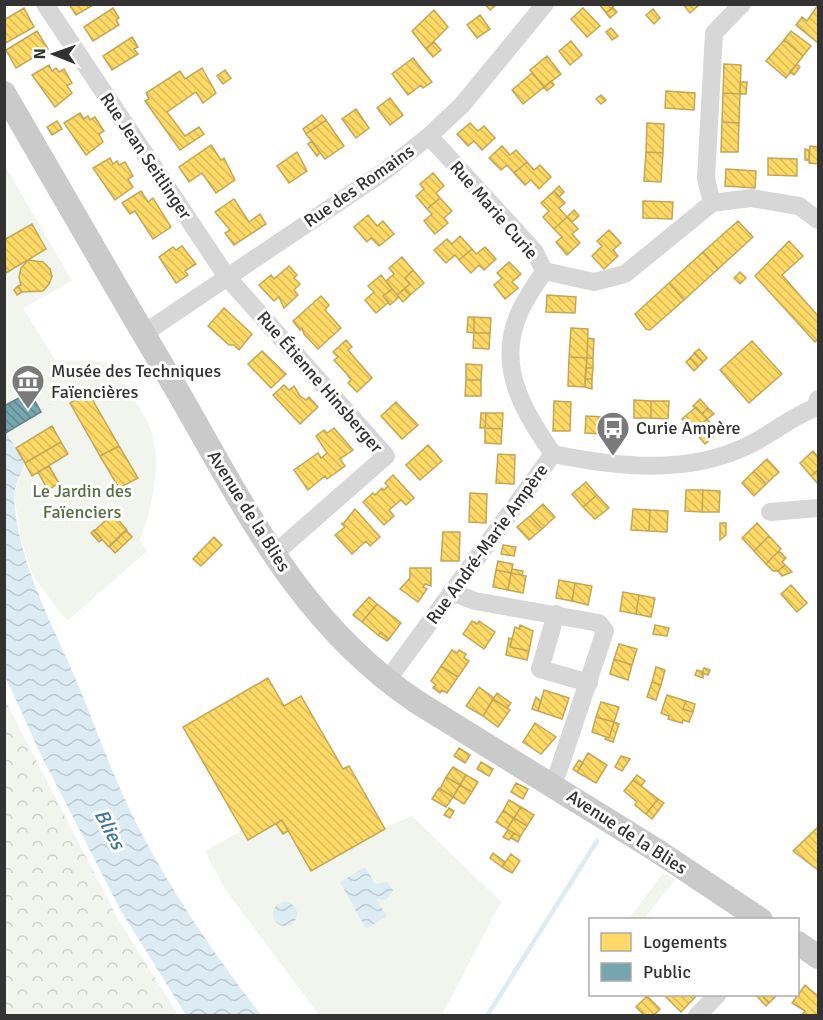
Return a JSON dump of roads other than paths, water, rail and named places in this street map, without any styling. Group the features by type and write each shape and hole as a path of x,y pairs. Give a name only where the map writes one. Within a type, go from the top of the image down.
{"main road":[{"name":"Avenue de la Blies","path":"4,93 273,555 330,629 386,682 551,783 758,918"},
{"path":"799,944 819,957"}],"street":[{"name":"Rue Jean Seitlinger","path":"45,4 227,277"},
{"name":"Rue des Romains","path":"143,334 385,171 429,136 462,105 545,4"},
{"path":"742,4 714,33 706,178 712,203 751,198 799,206 819,220"},
{"name":"Rue Marie Curie","path":"429,136 535,252 544,271 594,282 625,274 712,203"},
{"name":"Rue André-Marie Ampère","path":"386,682 553,454 530,421 514,386 511,344 520,312 544,271"},
{"name":"Rue Étienne Hinsberger","path":"227,277 386,456 273,555"},
{"path":"553,454 583,460 642,466 699,462 747,446 797,414 817,406"},
{"path":"770,512 819,508"},
{"path":"451,592 474,601 599,623 604,631 589,683 558,772 551,783"},
{"path":"556,614 540,669 589,683"},
{"path":"697,1016 716,996"}],"water":[{"name":"Blies","path":"6,433 25,463 16,485 14,498 22,546 29,569 119,787 135,821 178,897 226,969 261,1015 186,1015 121,911 41,755 5,676"},
{"path":"365,867 375,884 387,882 393,890 386,900 376,899 387,916 366,929 340,882"},
{"path":"285,902 290,903 296,909 296,919 290,925 285,926 280,925 274,919 273,914 274,909 280,903"}],"waterway":[{"path":"487,1016 597,841"}],"place":[{"name":"Musée des Techniques Faïencières","path":"28,410"},
{"name":"Curie Ampère","path":"613,457"}],"park label":[{"name":"Le Jardin des Faïenciers","path":"82,501"}]}
